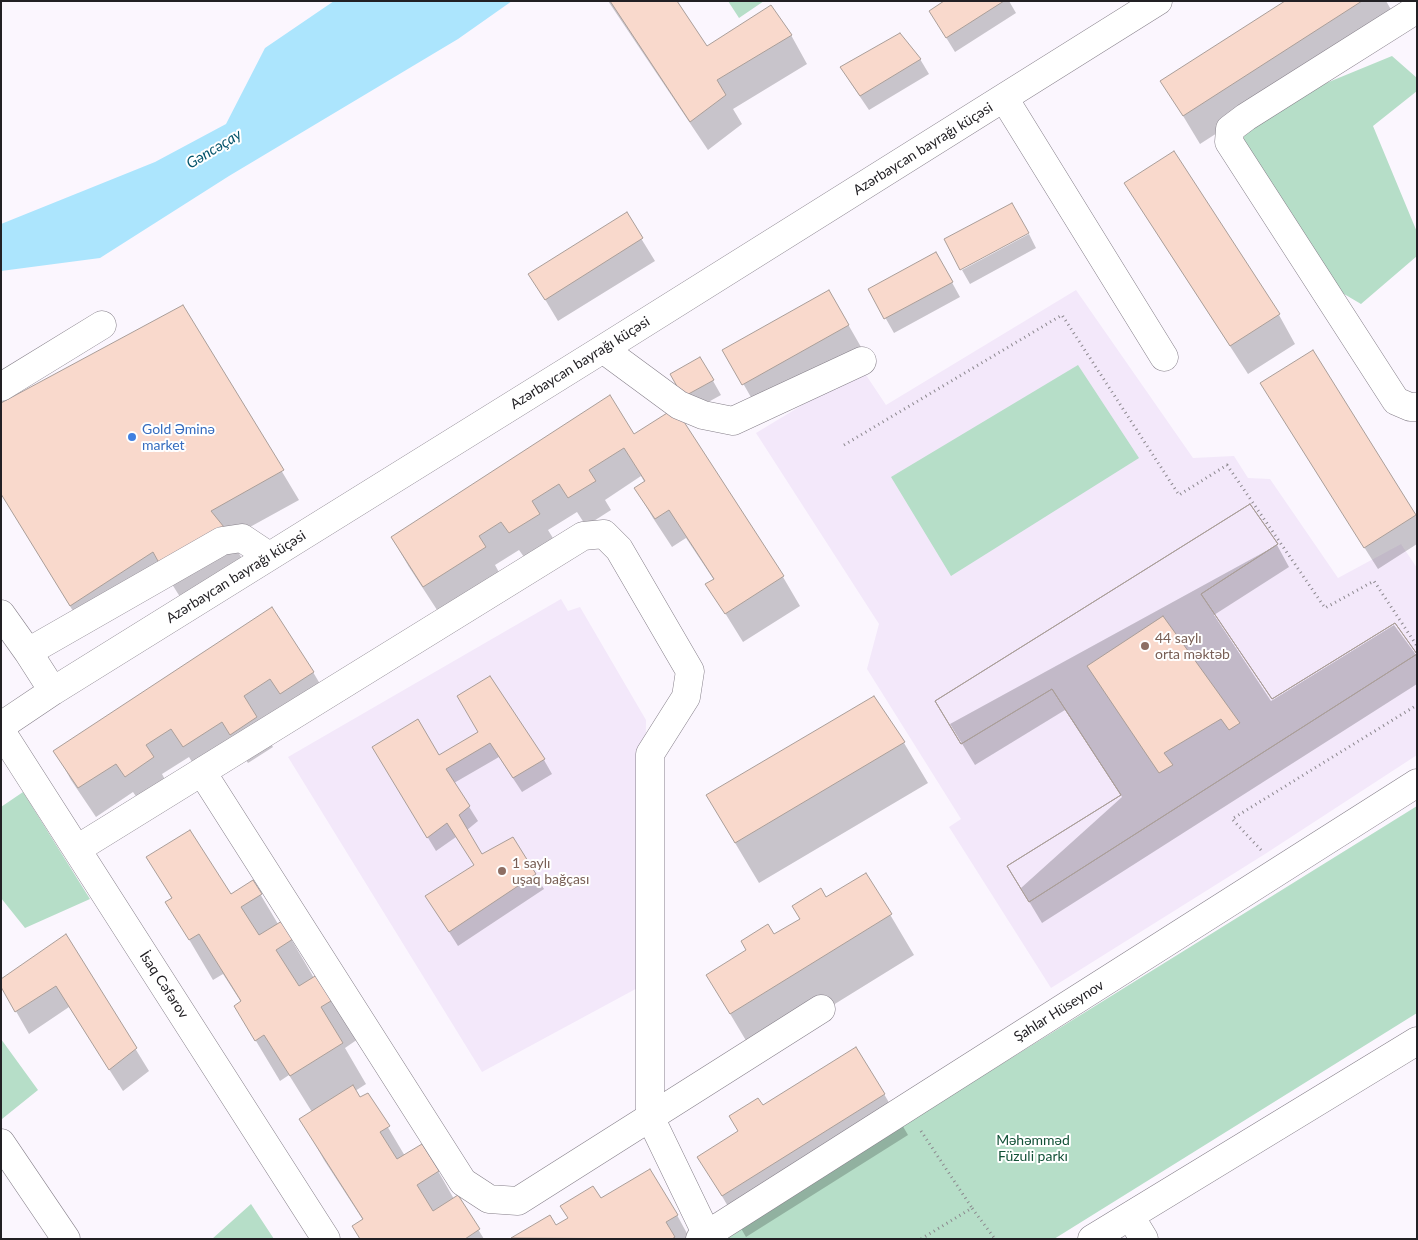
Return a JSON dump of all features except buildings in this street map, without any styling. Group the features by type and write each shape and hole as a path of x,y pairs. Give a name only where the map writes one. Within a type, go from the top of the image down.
{"street":[{"name":"Azərbaycan bayrağı küçəsi","path":"1,726 53,691 1158,1"},
{"path":"1417,9 1246,117 1230,130 1229,142 1396,401 1410,407 1417,407"},
{"path":"1004,98 1164,357"},
{"path":"1,387 102,325"},
{"path":"603,349 679,405 703,415 733,421 862,361"},
{"path":"77,849 583,536 604,534 619,549 690,671 686,696 650,754 650,1117 704,1237"},
{"path":"28,652 222,541 242,538 269,556"},
{"path":"1,614 53,691"},
{"name":"İsaq Cəfərov","path":"1,731 326,1239"},
{"path":"202,772 463,1182 489,1199 518,1201 821,1009"},
{"name":"Şahlar Hüseynov","path":"704,1237 1417,783"},
{"path":"1092,1239 1417,1041"},
{"path":"1,1143 66,1239"},
{"path":"1130,1216 1144,1239"}],"path":[{"path":"844,445 1062,315 1179,495 1227,465 1325,608 1374,581 1417,646"},
{"path":"1277,872 1265,854 1232,819 1417,705"},
{"path":"906,1108 972,1208 995,1239"},
{"path":"921,1239 972,1208"}],"shaded area":[{"name":"44 saylı orta məktəb","path":"1076,290 1193,458 1234,456 1248,478 1270,479 1338,578 1401,544 1417,568 1417,755 1265,854 1051,988 949,827 961,819 867,669 879,624 756,433 862,369 886,405"},
{"name":"1 saylı uşaq bağçası","path":"561,599 568,611 580,607 646,720 643,985 482,1072 288,757"}],"green space":[{"path":"728,1 764,1 739,18"},
{"path":"1392,56 1417,78 1417,91 1373,126 1417,232 1417,256 1361,304 1317,278 1241,138 1302,93"},
{"path":"1078,365 1139,458 951,576 891,477"},
{"path":"23,792 90,899 25,928 1,898 1,807"},
{"name":"Məhəmməd Füzuli parkı","path":"1417,806 1417,1013 1054,1239 720,1239"},
{"path":"1,1039 38,1090 2,1119 1,1117"},
{"path":"251,1204 274,1239 212,1239"}],"water":[{"name":"Gəncəçay","path":"334,1 512,1 458,39 229,176 100,258 1,271 1,224 155,162 226,124 265,48"}],"place":[{"name":"Gold Əminə market","path":"132,437"},
{"name":"44 saylı orta məktəb","path":"1145,646"},
{"name":"1 saylı uşaq bağçası","path":"502,871"}]}
